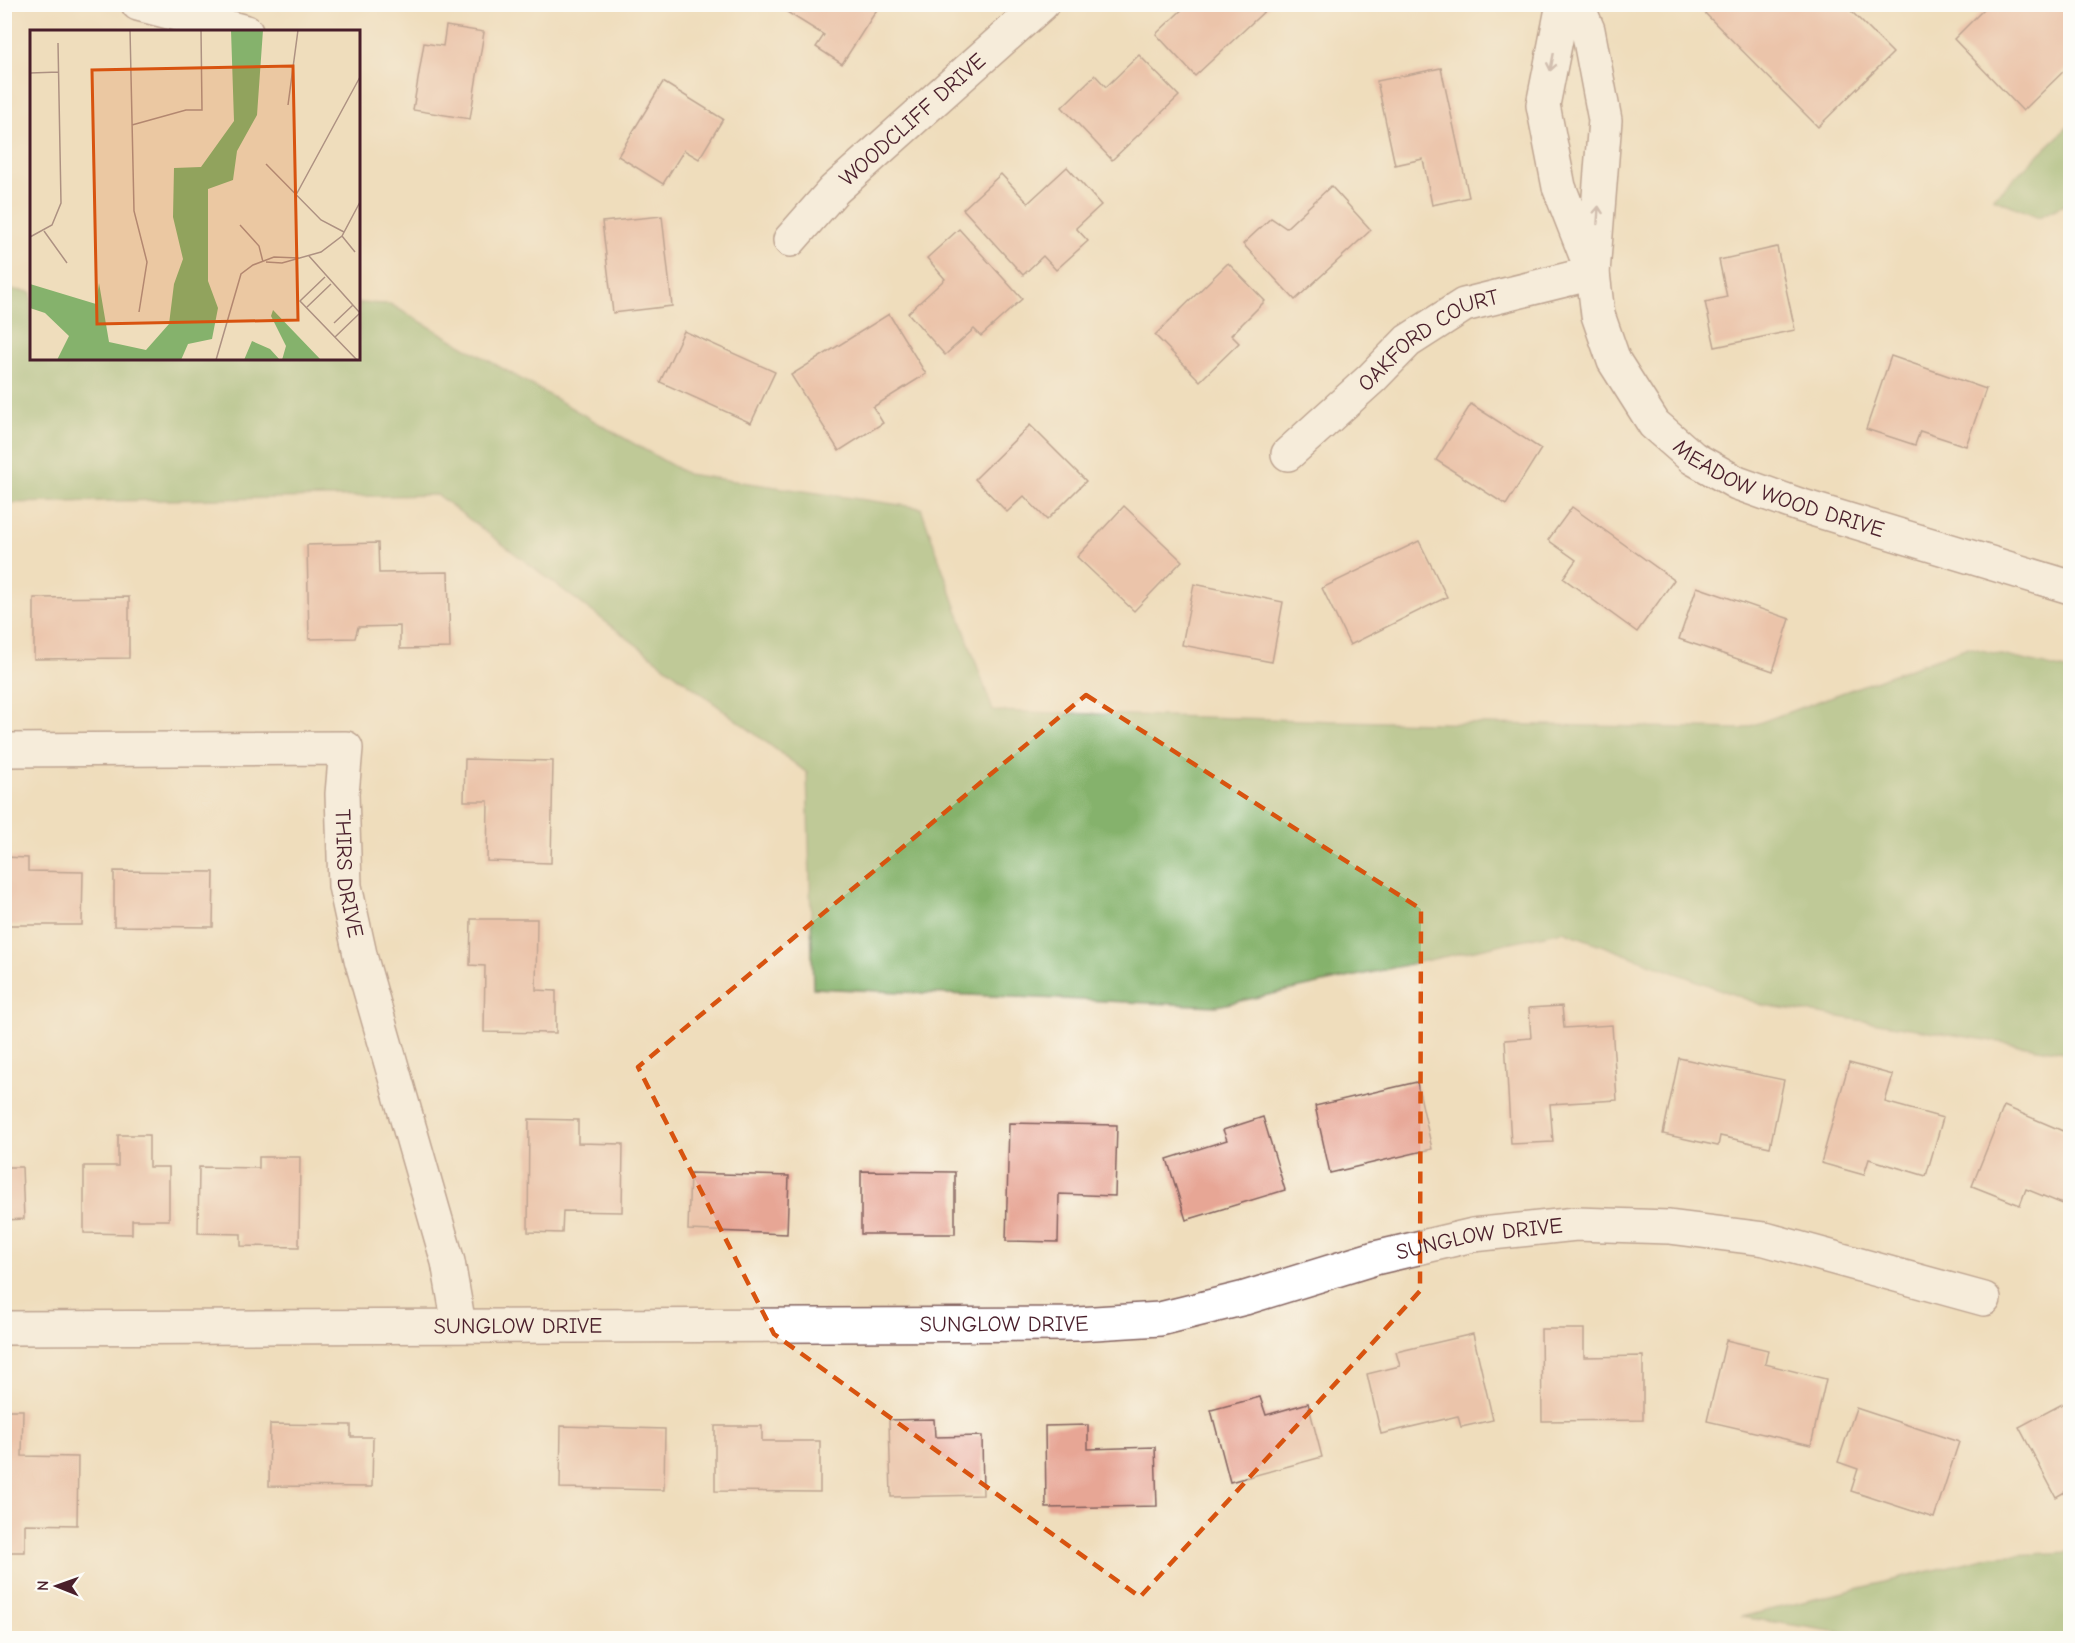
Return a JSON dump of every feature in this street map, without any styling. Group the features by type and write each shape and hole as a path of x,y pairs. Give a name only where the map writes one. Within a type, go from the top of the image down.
{"street":[{"path":"138,4 238,30"},
{"name":"WOODCLIFF DRIVE","path":"790,240 834,190 1042,4"},
{"name":"MEADOW WOOD DRIVE","path":"1563,4 1543,105 1559,187 1593,273"},
{"name":"MEADOW WOOD DRIVE","path":"1577,4 1588,30 1605,120 1593,273 1598,315 1614,361 1654,424 1692,458 1737,483 1799,505 2070,587"},
{"name":"OAKFORD COURT","path":"1288,454 1372,378 1408,341 1464,305 1593,273"},
{"name":"THIRS DRIVE","path":"4,750 346,748 342,794 345,886 361,959 448,1262 459,1325"},
{"name":"SUNGLOW DRIVE","path":"4,1328 1066,1324 1161,1319 1245,1298 1375,1258 1473,1234 1576,1224 1670,1227 1765,1239 1984,1299"}],"highlighted area":[{"path":"1086,695 1421,909 1420,1291 1140,1597 774,1334 638,1067"}],"green space":[{"path":"2070,125 2070,202 2039,217 1993,198"},
{"path":"5,289 30,292 30,360 360,360 360,303 390,304 687,474 921,508 993,711 1742,729 1968,647 2070,671 2070,1053 1762,1005 1563,931 1217,1006 813,988 807,773 437,495 5,503"},
{"path":"2070,1552 2070,1638 1876,1638 1741,1617 1992,1556"}],"building":[{"path":"784,4 872,4 878,8 842,64 816,47 824,35 782,9"},
{"path":"1989,4 2070,4 2070,65 2023,111 1954,39"},
{"path":"1187,5 1271,5 1195,76 1156,34"},
{"path":"1697,5 1845,5 1893,53 1818,127"},
{"path":"446,26 484,32 470,119 413,110 424,43 443,46"},
{"path":"1139,55 1179,96 1112,160 1062,107 1095,75 1106,87"},
{"path":"1441,68 1469,197 1432,205 1423,159 1395,165 1377,81"},
{"path":"663,82 723,119 699,159 684,150 663,184 618,156"},
{"path":"1067,167 1101,205 1076,228 1088,241 1056,270 1043,256 1023,275 963,209 1001,174 1028,203"},
{"path":"1331,186 1371,230 1295,300 1243,244 1271,218 1286,228"},
{"path":"662,216 672,306 613,313 602,222"},
{"path":"959,229 1022,299 981,336 974,329 945,355 908,313 945,279 927,258"},
{"path":"1777,247 1795,330 1715,347 1705,302 1727,297 1719,260"},
{"path":"1228,263 1265,301 1231,335 1239,343 1200,381 1155,335"},
{"path":"889,314 926,374 873,407 883,423 839,451 791,375"},
{"path":"684,331 775,372 751,423 660,382"},
{"path":"1891,356 1986,389 1966,446 1920,431 1915,445 1866,429"},
{"path":"1471,404 1541,449 1506,505 1436,460"},
{"path":"1030,425 1086,481 1047,520 1024,496 1007,512 975,479"},
{"path":"1124,506 1182,561 1134,611 1077,557"},
{"path":"1572,507 1674,580 1637,632 1563,578 1576,560 1548,540"},
{"path":"1419,541 1447,597 1350,645 1322,588"},
{"path":"378,543 379,573 448,572 450,648 400,649 400,626 358,627 355,638 309,639 307,545"},
{"path":"1194,584 1283,602 1272,662 1182,645"},
{"path":"1697,587 1790,619 1773,671 1679,639"},
{"path":"129,597 129,658 34,659 34,598"},
{"path":"465,759 553,761 551,863 487,861 488,801 464,801"},
{"path":"4,857 28,858 28,871 83,872 82,925 4,925"},
{"path":"114,871 214,872 213,927 114,926"},
{"path":"471,919 537,919 536,990 556,991 556,1033 484,1032 485,966 470,965"},
{"path":"1562,1006 1564,1028 1612,1025 1617,1100 1550,1104 1553,1142 1511,1144 1505,1040 1531,1038 1529,1008"},
{"path":"1679,1058 1784,1080 1770,1147 1720,1136 1718,1146 1663,1134"},
{"path":"1849,1063 1893,1075 1885,1102 1943,1118 1926,1176 1869,1159 1864,1175 1821,1163"},
{"path":"1417,1082 1432,1149 1330,1173 1315,1106"},
{"path":"2004,1106 2070,1134 2070,1207 2026,1189 2020,1205 1972,1186"},
{"path":"1263,1117 1285,1190 1186,1220 1167,1159 1227,1140 1223,1130"},
{"path":"529,1119 578,1120 578,1143 623,1144 622,1212 563,1211 562,1233 528,1232"},
{"path":"1009,1123 1117,1125 1115,1196 1059,1194 1058,1242 1006,1241"},
{"path":"118,1135 149,1135 149,1167 169,1167 169,1220 132,1220 132,1234 84,1233 84,1166 118,1166"},
{"path":"259,1157 300,1157 299,1247 241,1246 241,1234 198,1233 199,1167 259,1168"},
{"path":"4,1167 22,1167 24,1219 4,1220"},
{"path":"861,1171 955,1172 955,1234 861,1234"},
{"path":"690,1173 789,1176 787,1234 688,1230"},
{"path":"1541,1329 1584,1329 1584,1357 1643,1356 1643,1420 1542,1421"},
{"path":"1473,1334 1493,1420 1461,1427 1458,1416 1381,1434 1367,1374 1400,1366 1396,1352"},
{"path":"1726,1340 1768,1350 1765,1364 1826,1379 1811,1445 1707,1421"},
{"path":"1260,1397 1266,1415 1308,1403 1322,1457 1230,1482 1211,1410"},
{"path":"2066,1402 2070,1410 2070,1489 2056,1497 2019,1427"},
{"path":"1856,1408 1959,1442 1934,1518 1851,1491 1858,1469 1838,1462"},
{"path":"4,1410 23,1410 22,1456 78,1457 77,1525 25,1524 25,1552 4,1552"},
{"path":"934,1419 935,1437 982,1436 983,1495 891,1497 889,1420"},
{"path":"270,1424 351,1425 351,1437 373,1437 372,1487 269,1486"},
{"path":"1088,1425 1088,1449 1155,1447 1157,1506 1046,1508 1045,1426"},
{"path":"561,1426 665,1429 664,1490 560,1488"},
{"path":"715,1426 762,1426 762,1441 820,1441 820,1492 715,1491"}]}
